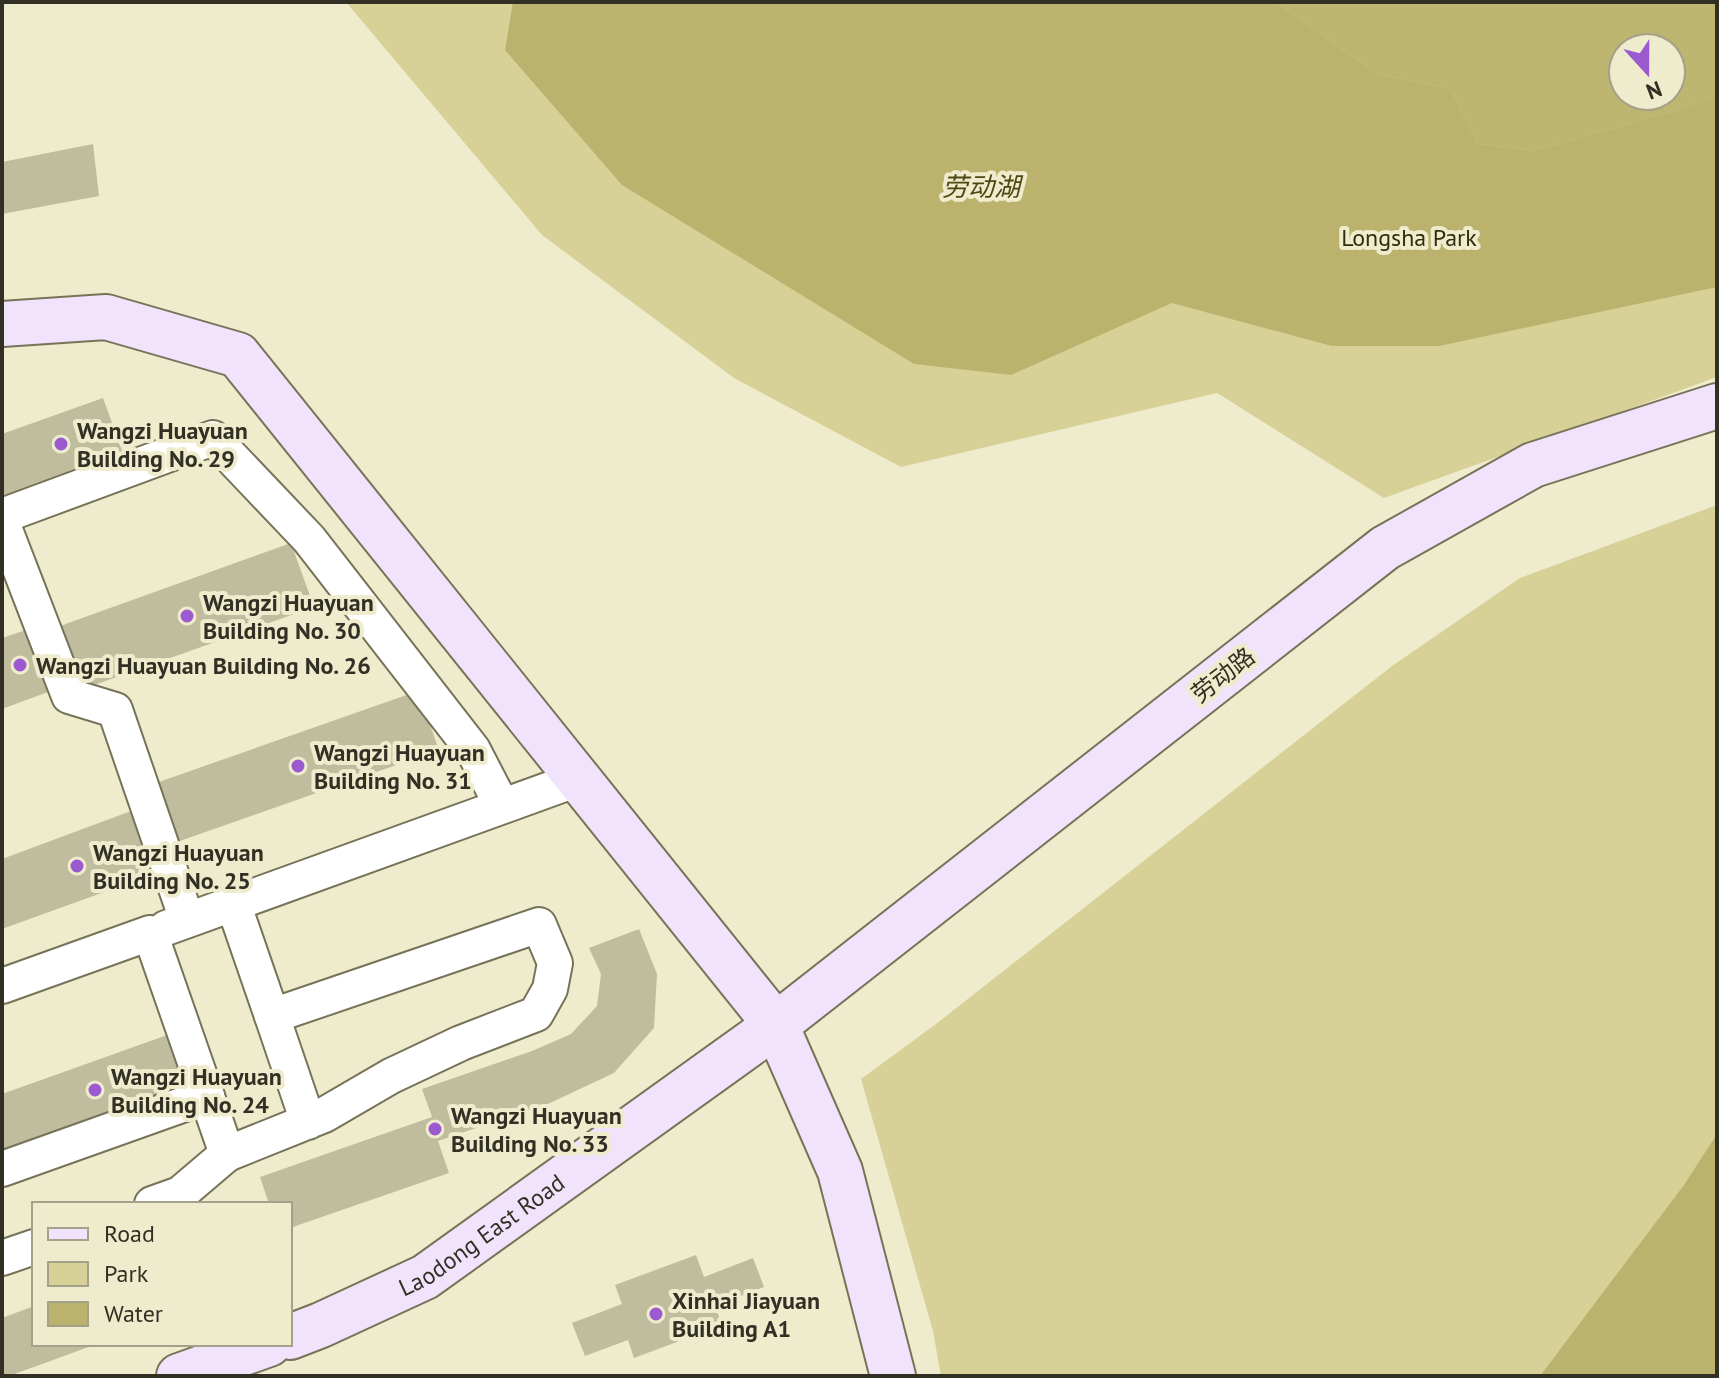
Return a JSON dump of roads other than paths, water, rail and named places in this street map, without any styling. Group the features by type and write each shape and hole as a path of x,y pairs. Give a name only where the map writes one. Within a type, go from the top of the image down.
{"main road":[{"path":"2,324 106,317 238,355 776,1025 840,1171 893,1376"},
{"name":"劳动路","path":"776,1025 1385,548 1533,465 1717,406"},
{"name":"Laodong East Road","path":"292,1336 425,1277 776,1025"},
{"path":"179,1376 263,1346"}],"street":[{"path":"187,920 115,710 69,696 2,519 213,438 318,552 473,750 502,806"},
{"path":"2,986 578,779"},
{"path":"233,903 308,1122"},
{"path":"158,1202 180,1194 227,1154 308,1122 461,1043 536,1014 550,989 555,963 539,925 272,1016"},
{"path":"150,933 227,1154"},
{"path":"2,1169 207,1096"},
{"path":"2,1258 32,1248"}],"water":[{"name":"劳动湖","path":"513,2 1275,2 1377,74 1450,89 1478,144 1534,151 1671,112 1687,112 1687,107 1717,95 1717,287 1439,346 1332,346 1172,303 1011,375 914,364 622,185 505,50"},
{"path":"1717,1134 1717,1376 1540,1376 1684,1185"}],"place":[{"name":"Wangzi Huayuan Building No. 29","path":"61,444"},
{"name":"Wangzi Huayuan Building No. 30","path":"187,616"},
{"name":"Wangzi Huayuan Building No. 26","path":"20,665"},
{"name":"Wangzi Huayuan Building No. 31","path":"298,766"},
{"name":"Wangzi Huayuan Building No. 25","path":"77,866"},
{"name":"Wangzi Huayuan Building No. 24","path":"95,1090"},
{"name":"Wangzi Huayuan Building No. 33","path":"435,1129"},
{"name":"Xinhai Jiayuan Building A1","path":"656,1314"}],"park label":[{"name":"Longsha Park","path":"1409,237"}]}
